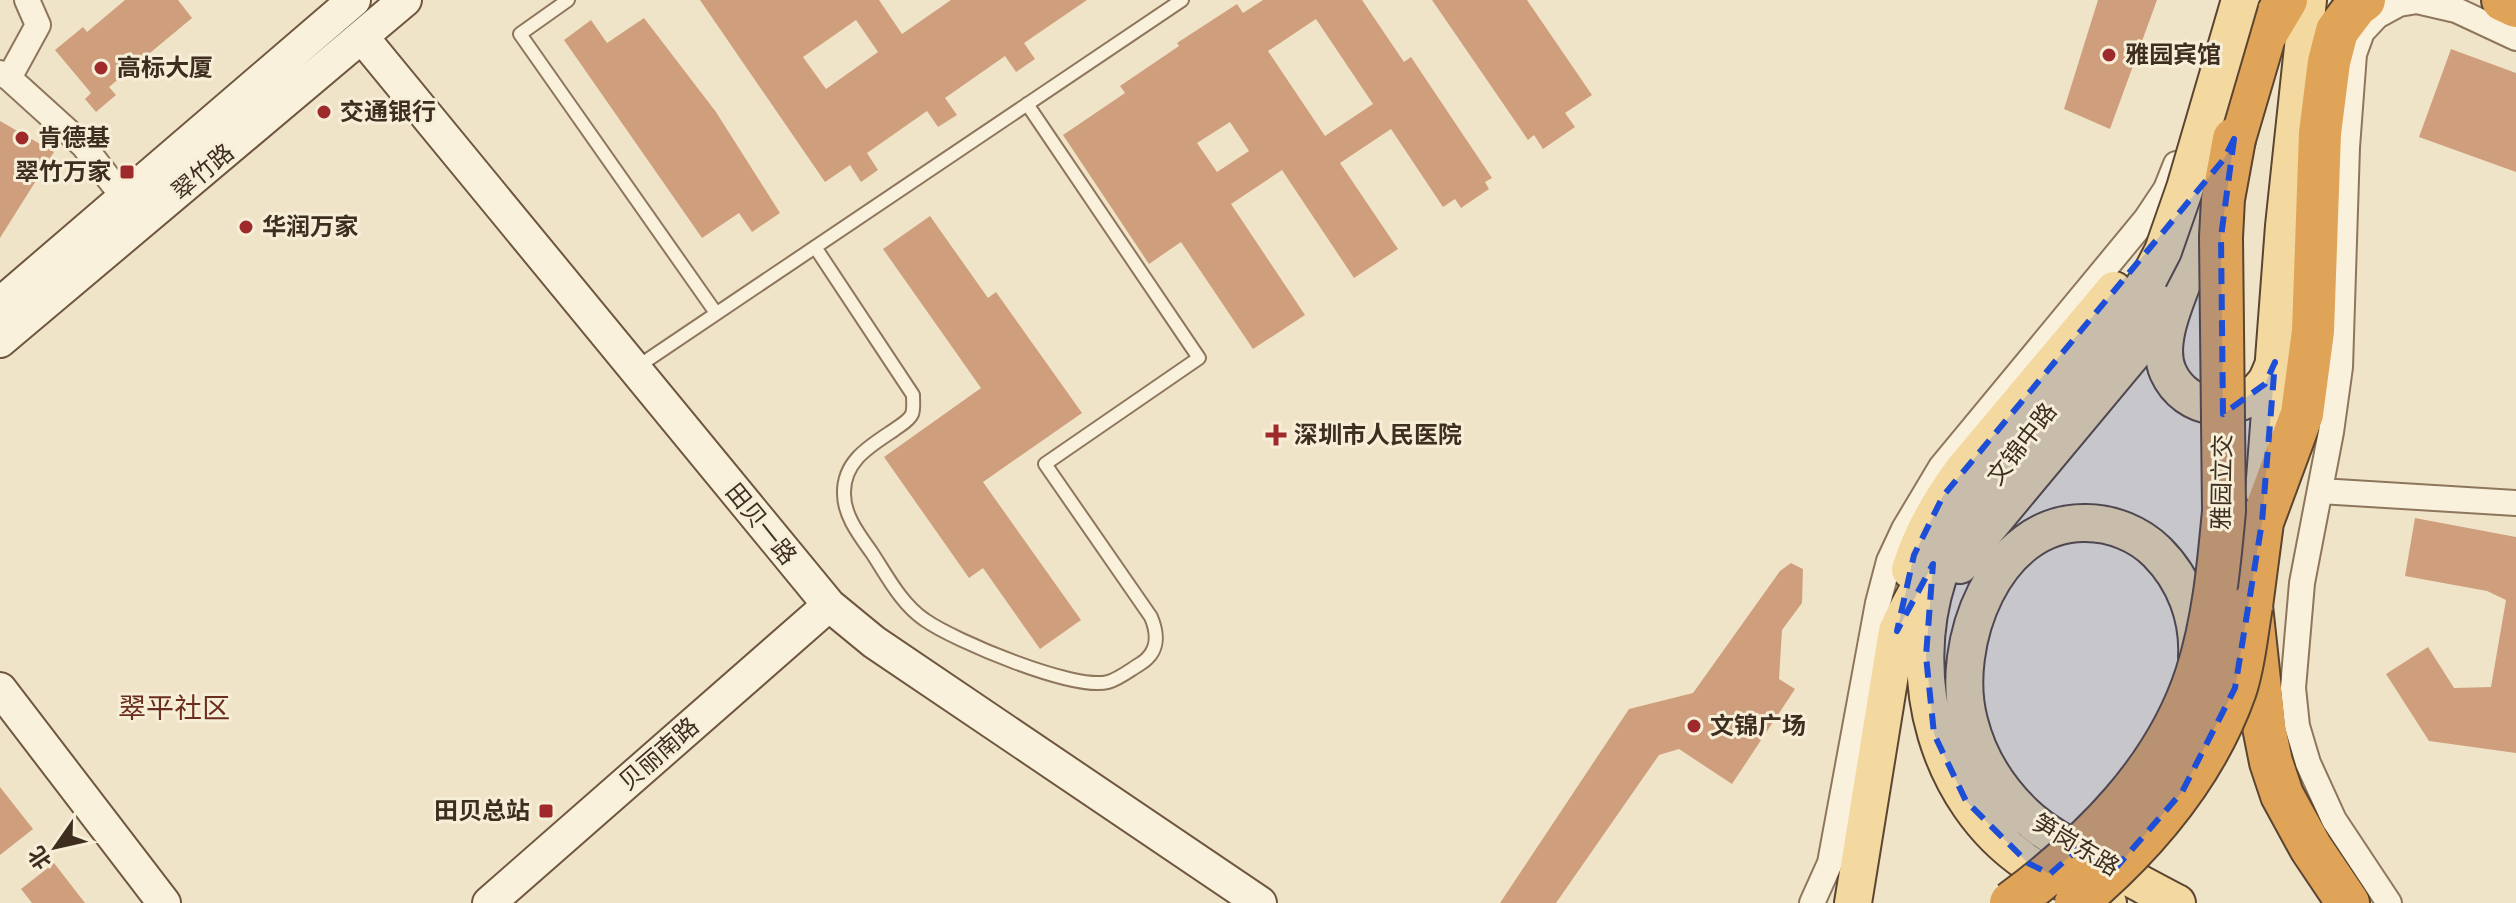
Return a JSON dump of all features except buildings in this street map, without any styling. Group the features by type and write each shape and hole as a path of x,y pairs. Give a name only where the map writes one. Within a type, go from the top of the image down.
{"highway":[{"name":"雅园立交","path":"2011,903 2079,848 2129,795 2150,768 2183,712 2197,675 2208,633 2223,525 2221,237 2227,173 2226,141 2264,37 2286,0"},
{"name":"雅园立交","path":"2262,522 2302,414 2313,331 2320,133 2329,62 2337,31 2364,0"},
{"path":"2503,0 2516,6"},
{"path":"2076,903 2148,833 2182,792 2203,757 2235,688 2251,606 2262,522"},
{"path":"2251,606 2259,688 2271,762 2282,795 2311,848 2348,903"}],"main road":[{"name":"文锦中路","path":"1853,903 1926,573 1961,521 2114,328 2149,278 2163,251 2185,188 2240,0"},
{"path":"2254,0 2226,141 2196,248 2166,334 2164,354 2168,372 2177,387 2210,407 2227,408 2252,395 2265,384 2275,362"},
{"path":"2262,522 2284,226 2308,0"},
{"path":"2149,278 2206,194 2226,141"},
{"path":"1913,624 1905,584 1914,555 1943,496 2187,204 2226,141"},
{"path":"1913,624 1974,545 2145,339 2185,276"},
{"name":"笋岗东路","path":"2177,903 2053,838 2025,815 1999,786 1981,755 1968,720 1965,688 1968,652 1980,604 1993,578 2020,548 2050,529 2076,522 2100,523 2125,530 2151,546 2169,564 2191,604 2197,675"},
{"name":"笋岗东路","path":"1913,624 1926,656 1927,694 1934,734 1947,767 1966,801 1993,835 2028,863 2108,903"}],"street":[{"path":"27,0 38,25 5,75 83,145 124,198"},
{"name":"翠竹路","path":"0,304 354,0"},
{"name":"翠竹路","path":"0,341 405,0"},
{"path":"1812,903 1830,863 1878,603 1889,561 1915,508 1941,467 2146,219 2166,189 2179,158 2220,0"},
{"path":"2389,903 2334,820 2308,763 2297,726 2293,688 2302,583 2340,367 2348,132 2354,54 2362,32 2377,16 2399,4 2417,1 2456,10 2516,38"},
{"name":"田贝一路","path":"362,37 829,605 874,642 1260,903"},
{"path":"2320,491 2516,503"},
{"name":"贝丽南路","path":"489,903 829,605"},
{"path":"0,689 164,903"}],"lane":[{"path":"568,0 520,34 716,313"},
{"path":"634,368 1182,0"},
{"path":"815,247 913,395 912,414 904,423 852,463 845,479 843,495 854,528 906,603 938,629 1038,672 1095,683 1107,682 1149,659 1156,641 1156,629 1151,617 1045,464 1199,358 1027,104"}],"highlighted area":[{"path":"2234,139 2221,237 2223,414 2265,384 2275,362 2262,522 2235,688 2182,792 2114,870 2077,850 2050,874 2028,863 1966,801 1934,734 1926,656 1933,564 1897,631 1914,555 1943,496 2224,159"}],"place":[{"name":"雅园宾馆","path":"2109,55"},
{"name":"高标大厦","path":"101,68"},
{"name":"交通银行","path":"324,112"},
{"name":"肯德基","path":"22,138"},
{"name":"翠竹万家","path":"127,172"},
{"name":"华润万家","path":"246,227"},
{"name":"深圳市人民医院","path":"1276,435"},
{"name":"文锦广场","path":"1694,726"},
{"name":"田贝总站","path":"546,811"}],"district":[{"name":"翠平社区","path":"174,708"}]}
